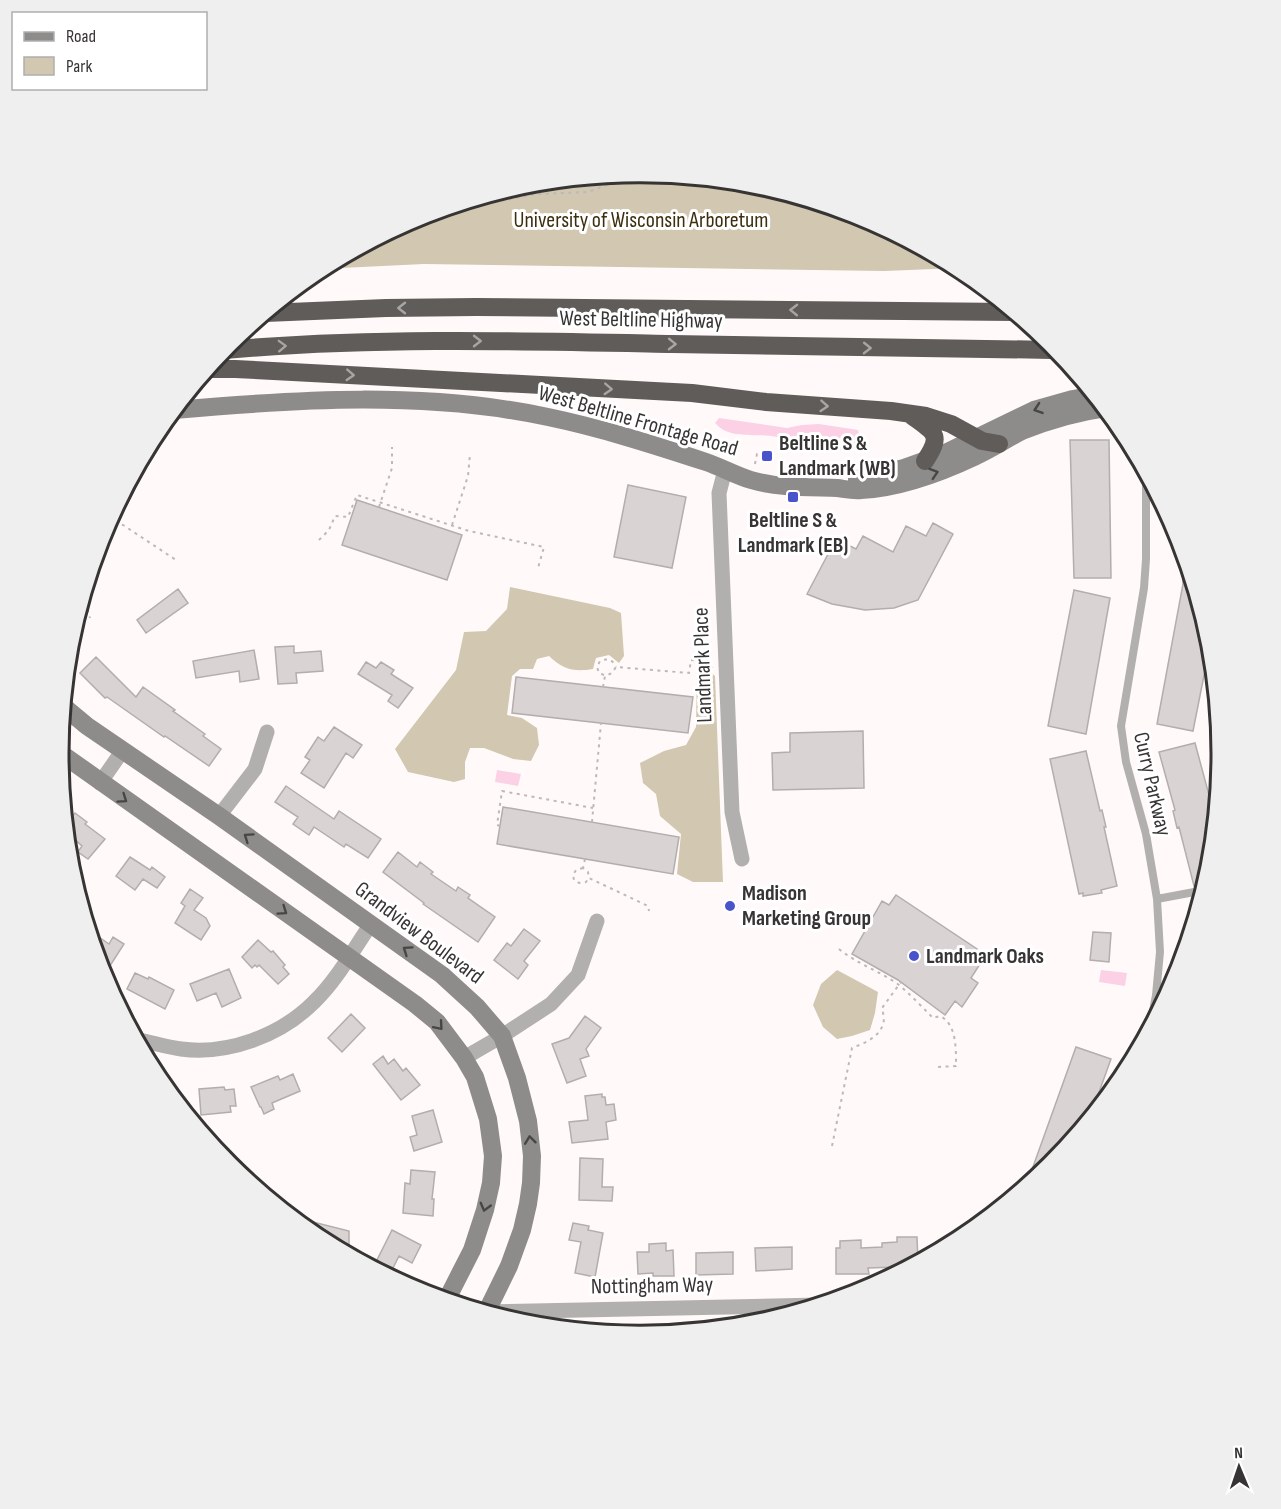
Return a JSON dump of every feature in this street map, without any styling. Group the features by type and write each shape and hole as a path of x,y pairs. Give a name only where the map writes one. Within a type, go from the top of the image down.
{"highway":[{"path":"874,311 991,304"},
{"name":"West Beltline Highway","path":"279,312 476,307 1001,312"},
{"name":"West Beltline Highway","path":"237,349 398,341 513,341 1045,350"},
{"path":"219,369 692,393 766,402 891,411 926,416 951,424 982,441 999,444"},
{"path":"908,414 932,431 935,439 935,445 925,461"}],"street":[{"name":"West Beltline Frontage Road","path":"836,488 855,479 894,471 925,461 1034,410 1085,397"},
{"name":"West Beltline Frontage Road","path":"186,409 241,404 348,400 409,400 502,408 549,417 634,440 708,463 752,480 778,485 859,490 896,484 939,472 978,456 1023,431 1052,419 1096,409"},
{"name":"Landmark Place","path":"725,470 719,493 732,812 742,859"},
{"name":"Grandview Boulevard","path":"71,712 442,975 477,1007 502,1036 517,1078 528,1120 532,1156 531,1183 522,1230 509,1266 489,1306"},
{"path":"219,816 255,769 267,732"},
{"path":"100,783 123,750"},
{"path":"69,760 415,1004 437,1022 464,1058 475,1077 488,1119 493,1156 491,1183 485,1210 472,1250 450,1293"},
{"path":"464,1058 551,1004 578,975 597,921"},
{"path":"147,1041 182,1049 218,1049 258,1039 294,1019 314,1002 334,979 371,924"},
{"name":"Nottingham Way","path":"517,1312 792,1306"}],"lane":[{"name":"Curry Parkway","path":"1146,489 1144,588 1120,726 1126,762 1146,834 1157,899 1160,952 1154,1004"},
{"path":"1157,899 1195,892"}],"path":[{"path":"491,203 537,194 588,192 610,184"},
{"path":"379,507 392,468 392,447"},
{"path":"452,525 468,476 470,454"},
{"path":"319,540 329,530 335,516 348,517 357,495 469,531 544,547 538,568"},
{"path":"118,524 123,525 176,560"},
{"path":"87,610 90,618"},
{"path":"607,659 613,661 616,667 612,673 605,676 599,673 597,667 600,661 607,659"},
{"path":"616,667 689,674 691,660 708,662 715,672 726,673"},
{"path":"603,687 605,676"},
{"path":"592,822 601,723"},
{"path":"500,826 497,825 502,791 593,808"},
{"path":"583,868 585,859"},
{"path":"583,868 588,872 589,878"},
{"path":"583,868 576,870 573,875 574,880 579,884 586,882 589,878"},
{"path":"589,878 648,906 648,911"},
{"path":"838,949 851,959 900,984 933,1018 940,1016 946,1019 954,1034 956,1066 937,1067"},
{"path":"832,1146 852,1048 867,1042 876,1035 884,1023 882,1008 900,984"}],"green space":[{"name":"University of Wisconsin Arboretum","path":"640,183 715,188 788,202 859,227 893,242 941,269 884,271 424,264 342,268 388,242 422,227 493,202 566,188"},
{"path":"510,587 610,608 621,613 624,656 619,663 609,655 596,658 593,669 580,670 564,667 549,656 537,659 533,669 520,669 512,676 507,715 522,718 537,728 539,745 531,761 513,759 484,748 470,748 465,762 465,779 454,782 408,772 395,749 456,670 464,632 486,631 507,609"},
{"path":"707,669 715,676 723,882 693,882 677,874 681,834 660,816 656,794 643,783 640,763 664,751 686,745 696,727 697,672"},
{"path":"837,970 878,992 870,1030 837,1039 823,1027 813,1005 821,984"}],"shaded area":[{"path":"719,418 787,428 819,424 858,430 861,440 860,448 827,449 777,437 736,434 721,429 715,423"},
{"path":"497,770 521,774 518,786 495,782"},
{"path":"1101,970 1127,973 1125,986 1099,982"}],"building":[{"path":"1070,440 1109,440 1111,578 1074,578"},
{"path":"628,485 686,497 672,568 614,557"},
{"path":"357,500 462,535 447,580 342,545"},
{"path":"933,523 953,534 918,600 894,608 865,610 832,604 807,594 836,539 856,549 863,536 893,552 906,526 926,536"},
{"path":"1183,573 1193,607 1205,669 1193,731 1157,724 1183,584"},
{"path":"178,589 188,603 146,633 137,620"},
{"path":"1074,590 1110,598 1086,734 1048,726"},
{"path":"294,646 294,653 321,651 323,671 296,673 297,683 278,684 275,647"},
{"path":"254,650 259,679 240,682 239,671 196,678 193,661"},
{"path":"96,657 136,697 143,687 175,710 173,711 205,734 203,736 221,749 209,766 107,697 105,698 80,673"},
{"path":"366,662 376,668 381,662 394,670 391,674 413,688 398,708 388,701 392,695 358,674"},
{"path":"516,677 693,697 688,733 512,713"},
{"path":"334,727 362,745 353,758 346,753 324,788 301,773 310,760 305,757 318,737 324,741"},
{"path":"863,731 864,788 773,790 772,753 790,752 790,733"},
{"path":"1195,743 1210,799 1197,886 1194,886 1179,827 1177,828 1173,811 1175,810 1159,752"},
{"path":"1086,751 1106,827 1104,827 1117,886 1101,890 1102,893 1083,896 1083,893 1079,894 1050,759"},
{"path":"286,786 334,819 339,811 381,839 368,858 346,844 344,847 314,827 309,835 293,824 298,817 275,802"},
{"path":"503,807 679,837 673,874 497,844"},
{"path":"75,813 105,839 88,859 78,852 82,846 76,841 73,816"},
{"path":"398,852 417,867 420,862 433,872 431,874 456,891 458,887 470,895 468,898 495,917 478,942 423,904 383,872"},
{"path":"130,857 150,870 152,867 165,877 157,888 143,879 135,890 116,876"},
{"path":"190,889 203,898 194,910 206,918 210,926 201,940 175,923 185,906 181,903"},
{"name":"Landmark Oaks","path":"896,895 977,949 971,958 980,964 971,978 978,983 962,1007 955,1001 945,1015 898,980 852,954 882,901 889,905"},
{"path":"524,929 540,941 524,961 528,965 518,979 494,960 507,943 511,946"},
{"path":"1093,932 1111,933 1109,962 1090,960"},
{"path":"99,937 109,944 113,937 124,944 110,966"},
{"path":"258,940 271,952 273,951 285,965 283,967 289,974 278,984 259,965 252,968 242,957"},
{"path":"229,969 241,998 222,1007 216,993 197,1001 190,984"},
{"path":"135,973 148,979 149,977 174,990 165,1009 127,989"},
{"path":"351,1014 365,1028 342,1052 328,1038"},
{"path":"585,1016 601,1028 586,1049 589,1056 580,1059 586,1076 567,1083 552,1044 569,1038"},
{"path":"1076,1047 1111,1059 1097,1098 1045,1159 1031,1171"},
{"path":"383,1056 388,1064 394,1059 403,1071 406,1068 420,1085 401,1100 373,1064"},
{"path":"293,1074 300,1091 272,1103 274,1109 264,1114 251,1087 278,1076 280,1080"},
{"path":"224,1087 225,1090 234,1089 236,1106 230,1106 231,1112 201,1115 199,1089"},
{"path":"602,1094 606,1105 614,1104 616,1120 606,1122 608,1139 572,1143 569,1122 588,1120 585,1096"},
{"path":"433,1110 442,1142 414,1151 410,1137 417,1135 412,1116"},
{"path":"580,1158 603,1159 602,1187 613,1187 612,1201 579,1200"},
{"path":"411,1170 435,1172 433,1216 403,1213 405,1183 410,1184"},
{"path":"313,1223 349,1231 349,1245 323,1230"},
{"path":"573,1223 589,1226 588,1230 603,1233 595,1277 575,1273 581,1242 569,1240"},
{"path":"392,1230 421,1245 412,1263 399,1256 393,1269 377,1261"},
{"path":"897,1237 917,1237 918,1254 893,1267 868,1268 869,1274 836,1274 836,1248 840,1248 840,1241 861,1240 861,1248 882,1247 882,1243 897,1242"},
{"path":"666,1243 666,1251 673,1250 674,1276 653,1276 653,1273 638,1274 637,1252 649,1252 649,1244"},
{"path":"792,1247 792,1269 756,1271 755,1248"},
{"path":"733,1252 733,1274 696,1275 696,1253"}],"place":[{"name":"Beltline S & Landmark (WB)","path":"767,456"},
{"name":"Beltline S & Landmark (EB)","path":"793,497"},
{"name":"Madison Marketing Group","path":"730,906"},
{"name":"Landmark Oaks","path":"914,956"}]}
